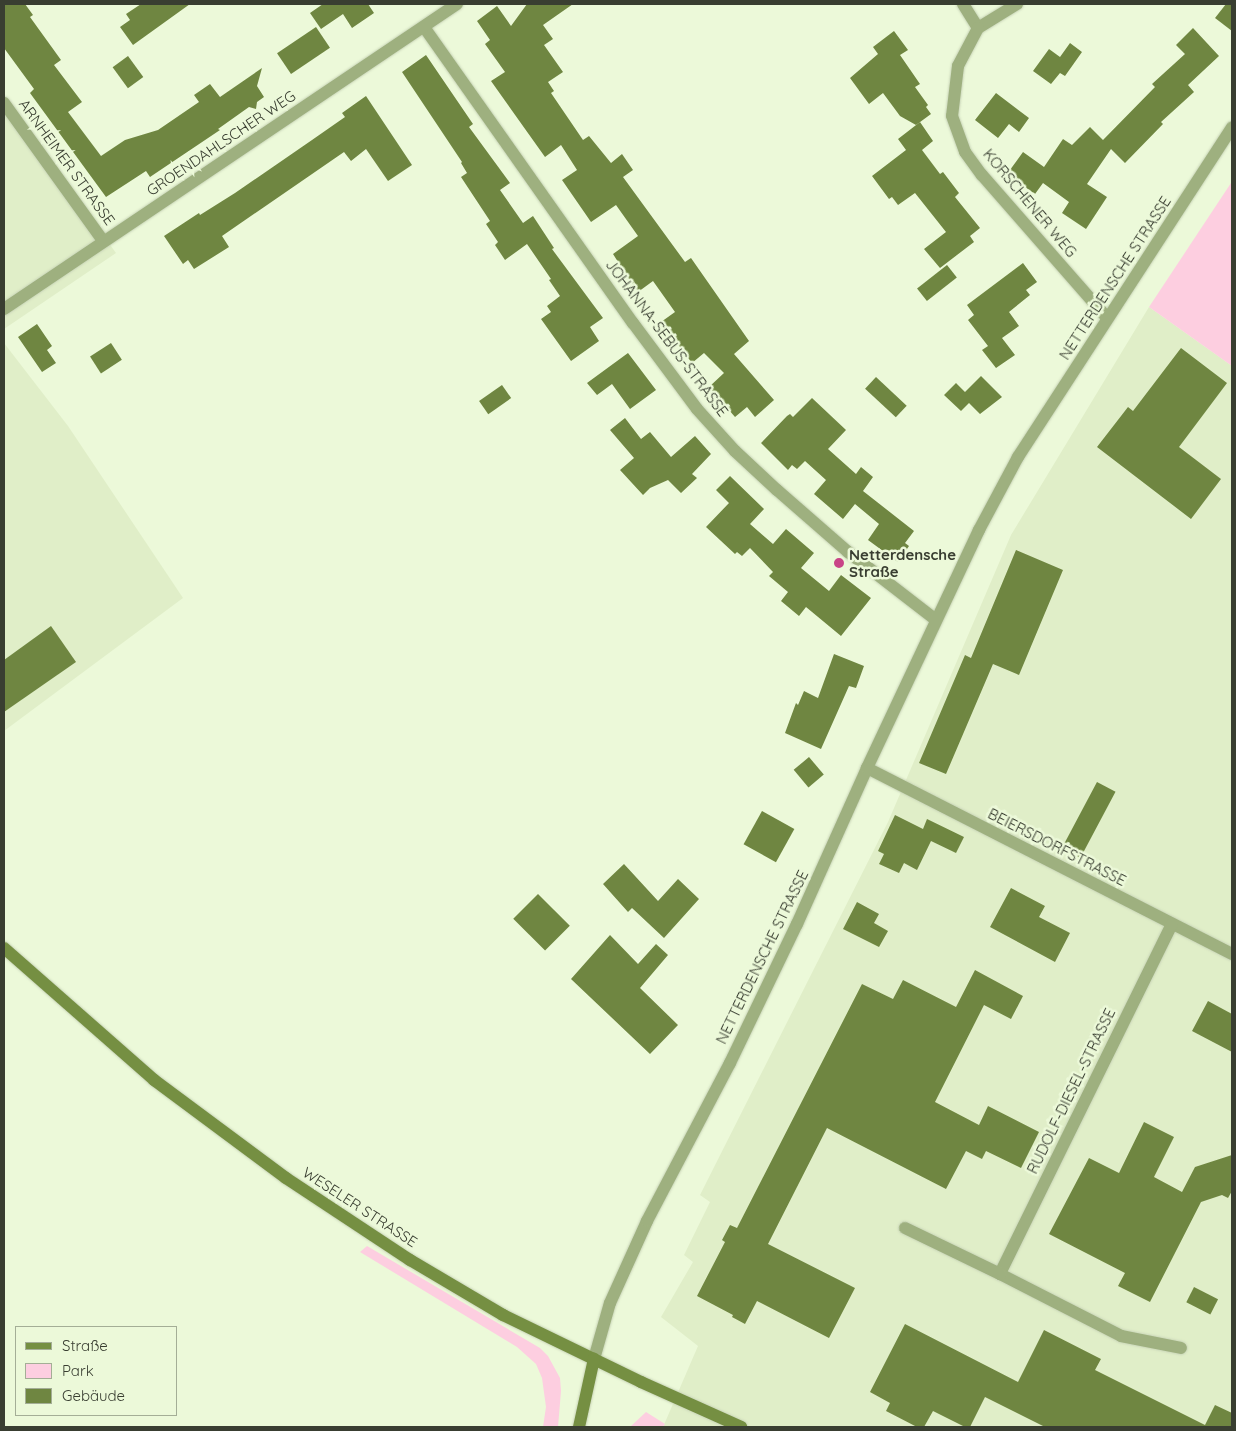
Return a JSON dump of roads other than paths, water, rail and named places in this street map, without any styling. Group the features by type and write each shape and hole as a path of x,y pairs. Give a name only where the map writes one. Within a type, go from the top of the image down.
{"main road":[{"name":"WESELER STRASSE","path":"4,948 154,1080 286,1178 427,1270 503,1314 594,1359 741,1427"},
{"name":"NETTERDENSCHE STRASSE","path":"579,1427 594,1359"}],"street":[{"name":"GROENDAHLSCHER WEG","path":"4,309 457,4"},
{"path":"963,4 978,28 1017,4"},
{"name":"JOHANNA-SEBUS-STRASSE","path":"424,27 633,323 697,409 735,451 777,490 848,552 936,620"},
{"name":"KORSCHENER WEG","path":"978,28 958,66 952,116 965,152 982,176 1107,318"},
{"name":"ARNHEIMER STRASSE","path":"4,102 103,241"},
{"name":"NETTERDENSCHE STRASSE","path":"594,1359 610,1303 647,1221 730,1063 797,924 867,768 979,530 1018,456 1232,127"},
{"name":"BEIERSDORFSTRASSE","path":"867,768 1232,954"},
{"name":"RUDOLF-DIESEL-STRASSE","path":"1000,1274 1172,924"},
{"path":"905,1228 1121,1336 1181,1348"}],"place":[{"name":"Netterdensche Straße","path":"839,563"}]}
